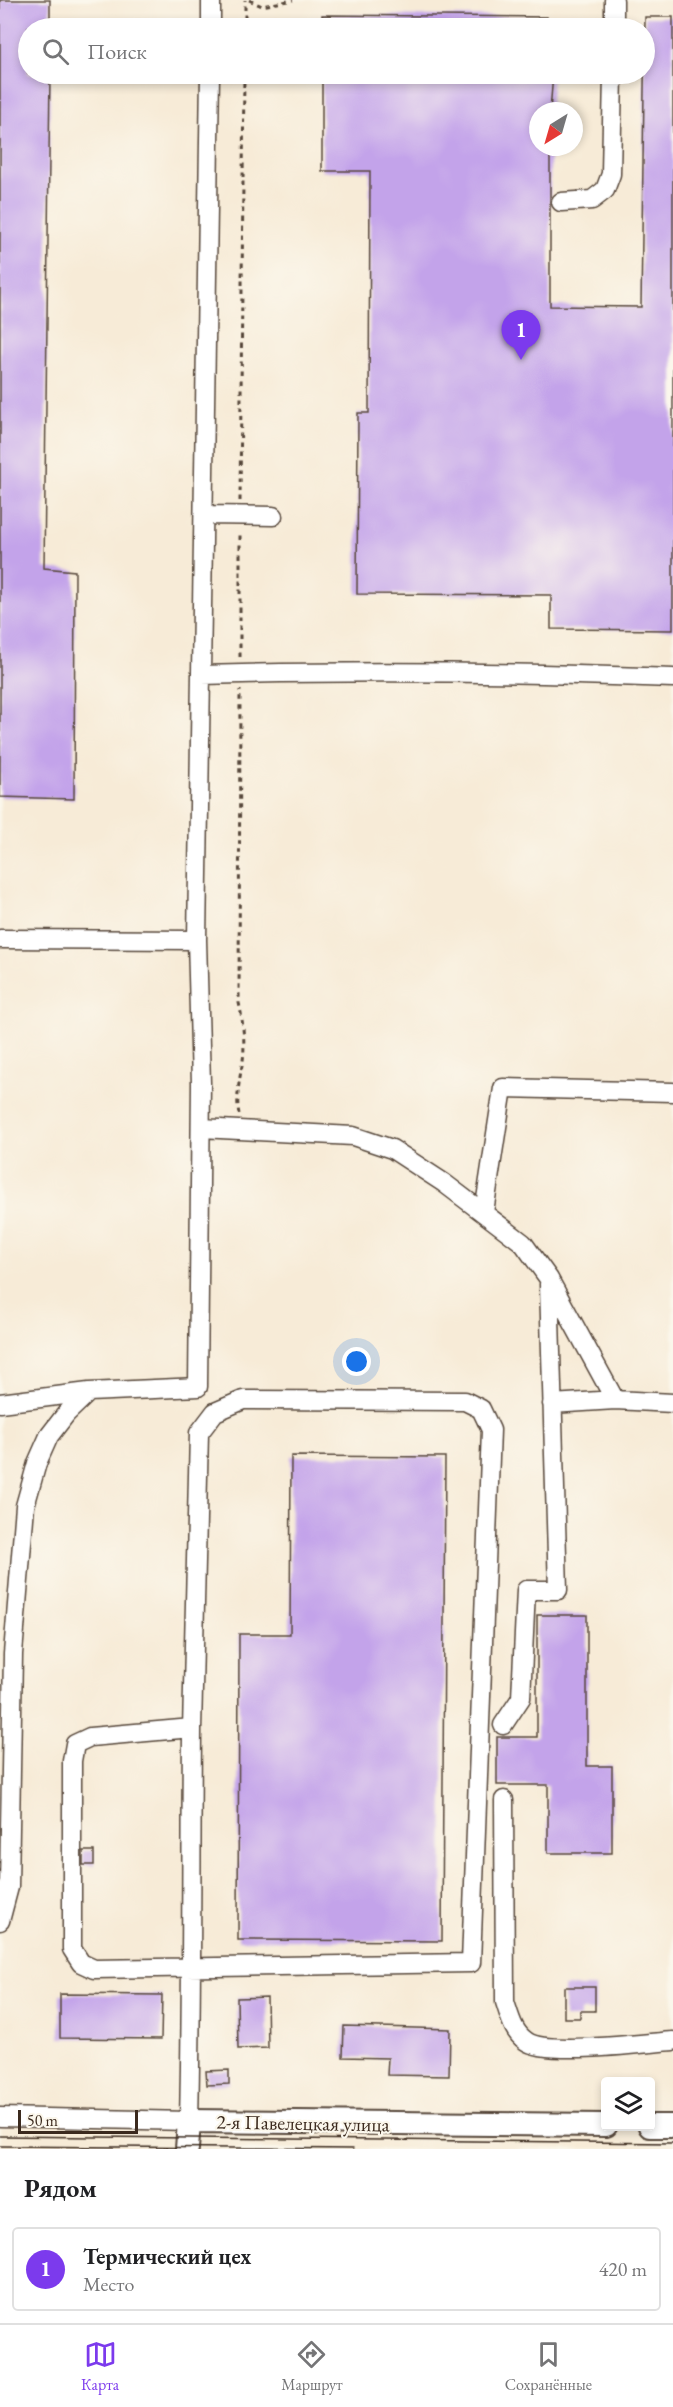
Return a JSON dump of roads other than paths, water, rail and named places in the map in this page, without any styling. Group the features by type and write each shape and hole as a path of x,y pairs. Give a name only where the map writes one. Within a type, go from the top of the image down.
{"main road":[{"name":"2-я Павелецкая улица","path":"189,2121 601,2126"},
{"path":"187,2149 189,2121"},
{"path":"655,2126 673,2126"}],"street":[{"path":"211,18 212,0"},
{"path":"614,0 614,18"},
{"path":"0,1403 89,1392 198,1387 201,1128 197,940 210,84"},
{"path":"561,202 592,200 605,190 611,174 613,84"},
{"path":"204,515 273,516"},
{"path":"201,675 568,674 673,678"},
{"path":"0,939 197,940"},
{"path":"484,1212 503,1088 673,1092"},
{"path":"201,1128 353,1136 392,1149 484,1212 523,1243 549,1279 615,1400"},
{"path":"503,1725 521,1698 526,1590 558,1590 549,1279"},
{"path":"0,1921 9,1887 13,1654 25,1506 49,1436 66,1414 89,1392"},
{"path":"189,2121 191,1969 192,1728 199,1433 215,1412 243,1400 465,1401 481,1409 491,1430 471,1963 191,1969 94,1969 81,1963 72,1949 72,1761 75,1744 90,1737 192,1728"},
{"path":"552,1404 615,1400 673,1402"},
{"path":"504,1800 505,2002 514,2028 528,2043 550,2049 673,2041"},
{"name":"2-я Павелецкая улица","path":"0,2117 189,2121"}],"tram line":[{"path":"0,2136 673,2143"},
{"path":"0,2146 353,2149"}],"place":[{"name":"Термический цех","path":"521,360"}]}
